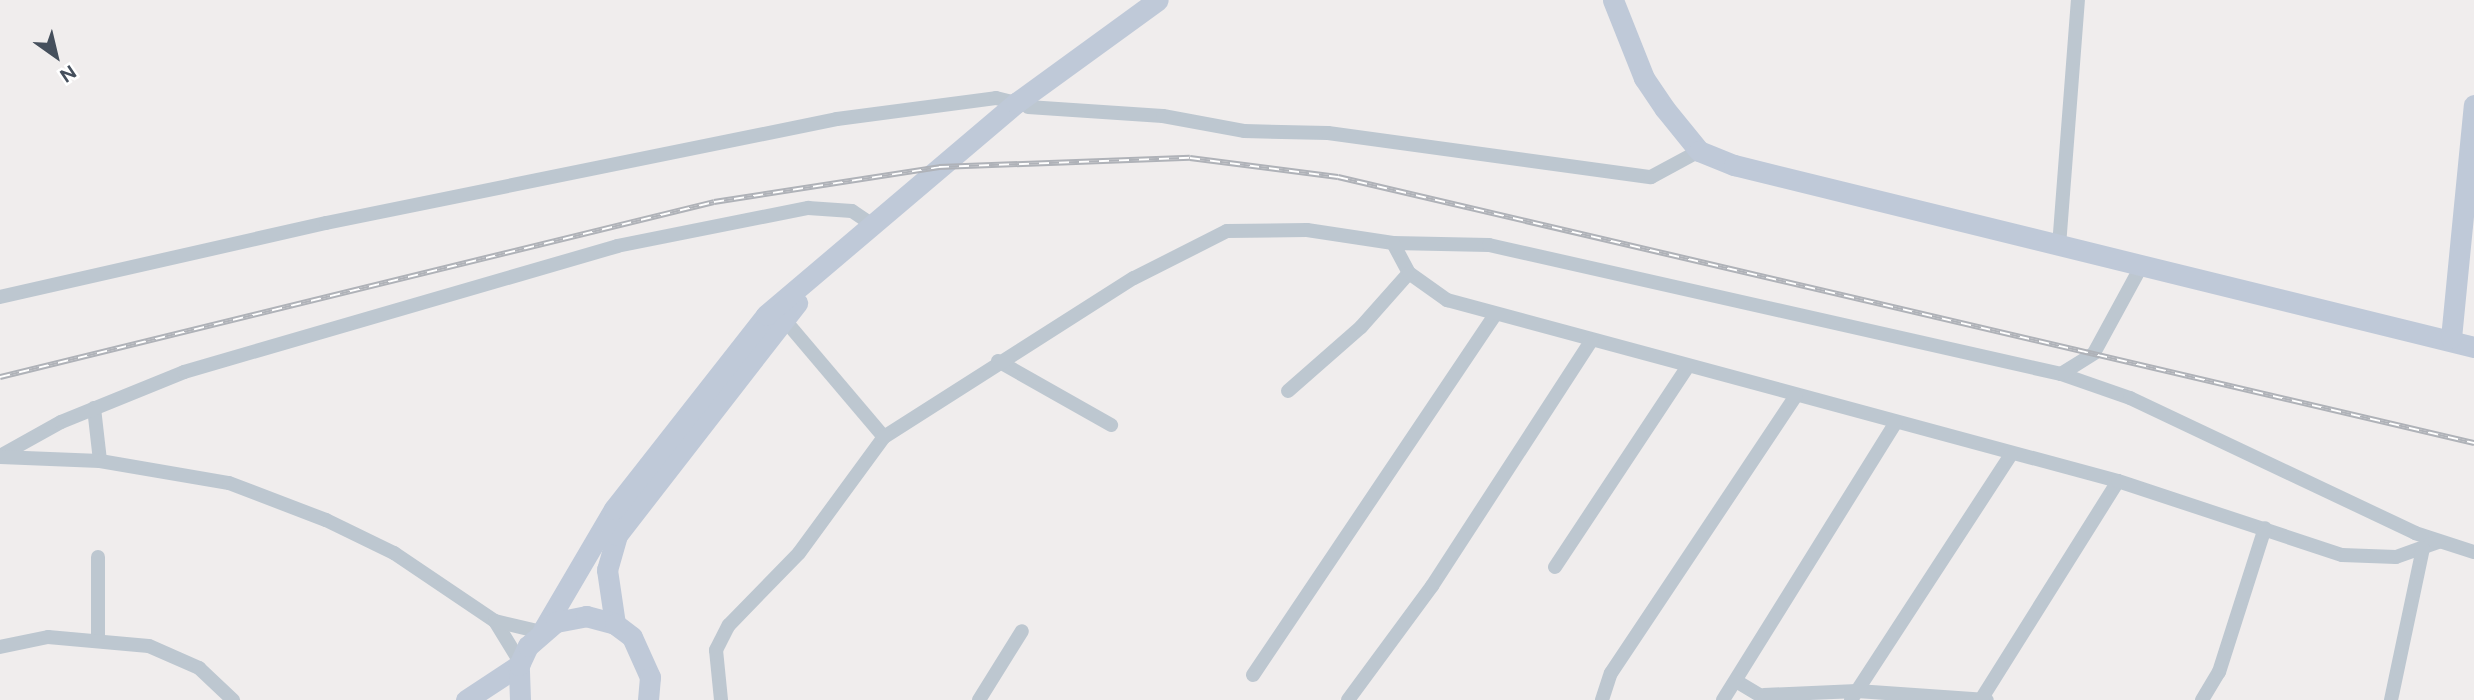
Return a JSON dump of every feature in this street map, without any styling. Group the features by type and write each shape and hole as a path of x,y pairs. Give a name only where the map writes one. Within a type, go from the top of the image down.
{"street":[{"path":"648,700 645,656 615,624 607,570 617,535 783,318 1022,105 1078,58 1158,0"},
{"path":"1613,0 1644,78 1699,151 1734,165 2059,246 2451,338 2474,347"},
{"path":"2059,246 2078,0"},
{"path":"0,298 326,223 837,119 996,98 1022,105 1417,144 1651,177 1699,151"},
{"path":"466,700 520,664 542,631 597,534 733,351 870,223 1022,105"},
{"path":"2451,338 2474,105"},
{"path":"0,456 94,408 184,372 617,246 808,208 852,211 870,223"},
{"path":"721,700 716,650 729,625 799,553 884,438 998,361 1227,231 1307,230 1393,243 1489,244 2061,374 2130,398 2438,542 2474,552"},
{"path":"1393,243 1409,273 1447,300 1494,315 2011,455 2118,481 2365,558 2423,548 2438,542"},
{"path":"2061,374 2094,353 2142,265"},
{"path":"1288,391 1361,327 1409,273"},
{"path":"1253,675 1494,315"},
{"path":"783,318 884,438"},
{"path":"1348,700 1432,586 1592,340"},
{"path":"998,361 1111,425"},
{"path":"1555,567 1688,366"},
{"path":"1602,700 1611,673 1796,396"},
{"path":"94,408 100,461"},
{"path":"1723,700 1896,422"},
{"path":"1854,696 2011,455"},
{"path":"0,456 100,461 229,483 326,520 394,553 495,621 542,631 571,617 615,624"},
{"path":"1736,681 1766,697 1984,699 2118,481"},
{"path":"2202,700 2219,672 2265,528"},
{"path":"2391,700 2423,548"},
{"path":"98,557 98,637"},
{"path":"495,621 520,664 520,700"},
{"path":"979,700 1022,631"},
{"path":"0,647 98,637 149,646 199,668 233,700"}],"railway":[{"path":"0,377 714,202 939,167 1190,158 1338,177 2474,443"}]}
